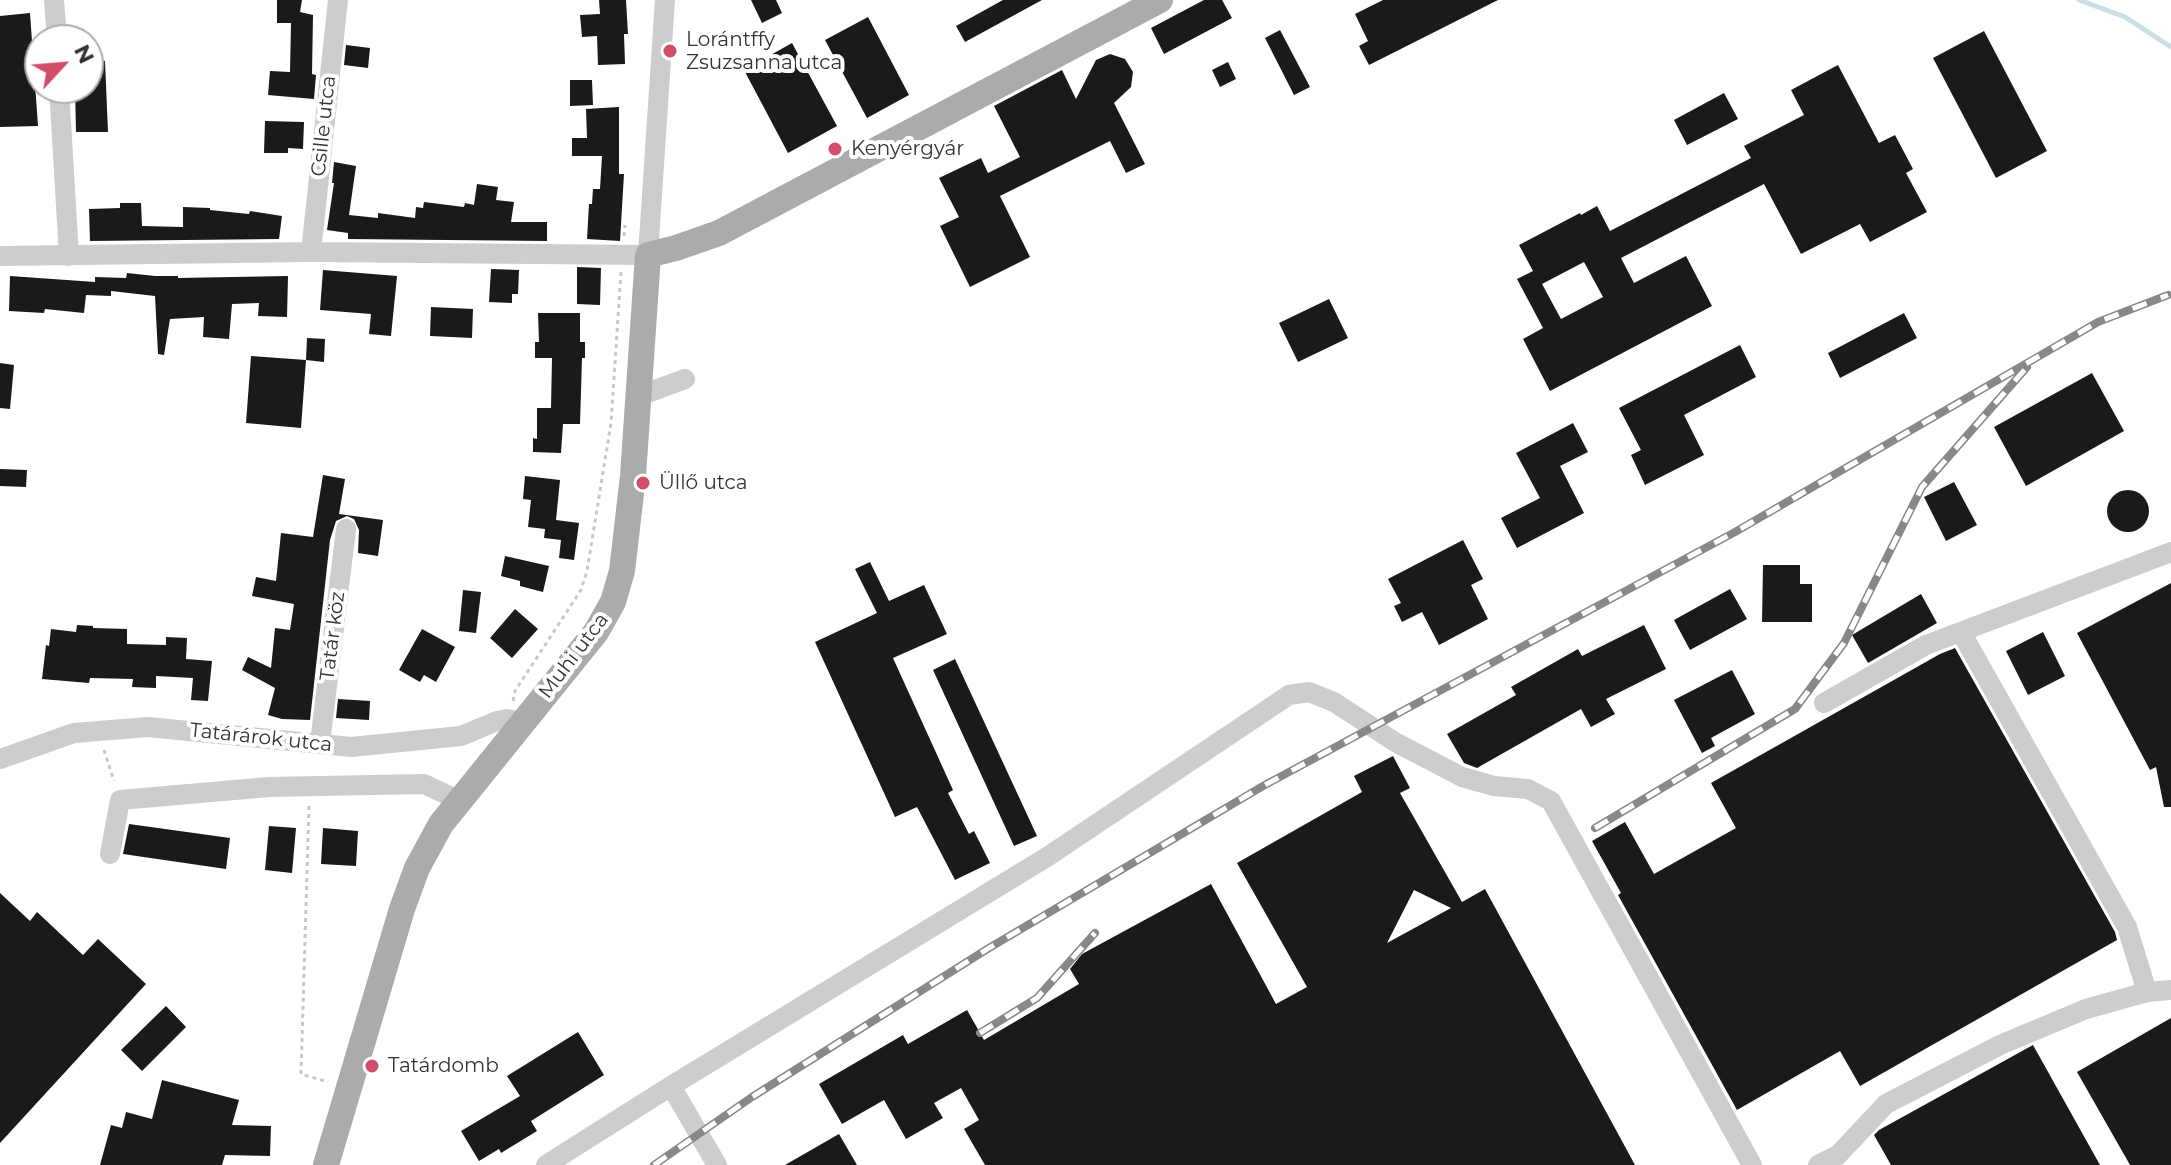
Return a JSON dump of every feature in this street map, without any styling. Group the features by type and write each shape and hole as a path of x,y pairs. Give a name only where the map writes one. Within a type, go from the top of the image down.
{"main road":[{"path":"635,255 676,248 719,233 1160,0"},
{"name":"Muhi utca","path":"326,1165 417,868 441,824 596,632 613,602 622,571 639,396 635,255"}],"street":[{"path":"54,0 56,24"},
{"name":"Csille utca","path":"311,252 338,0"},
{"name":"Muhi utca","path":"635,255 665,0"},
{"path":"60,104 69,256"},
{"path":"0,256 311,252 635,255"},
{"path":"639,396 685,379"},
{"name":"Tatár köz","path":"320,743 346,529"},
{"path":"1824,703 1926,645 2171,552"},
{"path":"1961,632 2127,927 2147,992"},
{"path":"546,1165 1047,857 1289,695 1309,692 1334,702 1395,742 1462,777 1494,786 1528,789 1551,801 1752,1165"},
{"name":"Tatárárok utca","path":"0,759 74,733 148,727 351,747 461,736 507,719 523,722"},
{"name":"Tatárárok utca","path":"120,800 269,787 424,784 460,801"},
{"path":"110,854 120,800"},
{"path":"1818,1165 1838,1155 1886,1104 2014,1039 2086,1009 2147,992 2171,990"},
{"path":"671,1086 717,1165"}],"path":[{"path":"523,722 514,706 515,691 570,610 587,571 611,423 618,337 635,255"},
{"path":"97,731 120,800"},
{"path":"310,786 301,1074 350,1087"}],"building":[{"path":"277,0 302,0 300,12 313,15 314,99 268,95 270,71 290,72 291,23 277,23"},
{"path":"599,0 626,0 628,34 624,34 625,64 598,65 597,36 582,37 580,15 600,14"},
{"path":"751,0 776,0 782,13 762,23"},
{"path":"1003,0 1042,0 965,42 956,26"},
{"path":"1204,0 1222,0 1232,18 1164,54 1151,28"},
{"path":"1383,0 1498,0 1369,65 1359,46 1368,41 1355,14"},
{"path":"30,13 31,24 24,24 24,104 36,104 38,126 0,127 0,16"},
{"path":"868,17 909,95 867,118 825,40"},
{"path":"1280,30 1310,87 1294,95 1265,38"},
{"path":"1984,31 2047,151 1996,178 1933,58"},
{"path":"792,43 837,126 788,153 744,70"},
{"path":"346,45 370,48 368,68 344,65"},
{"path":"1110,54 1125,59 1133,72 1131,87 1114,103 1145,164 1126,173 1110,141 1000,196 1030,257 970,287 940,226 959,217 939,178 981,158 988,173 1020,157 994,106 1062,70 1076,99 1096,60"},
{"path":"104,61 108,132 76,132 75,104 104,104"},
{"path":"1228,62 1236,79 1220,87 1212,70"},
{"path":"1838,65 1879,143 1895,135 1913,169 1906,173 1927,212 1870,242 1860,224 1801,254 1764,184 1621,258 1634,283 1686,256 1712,306 1550,391 1523,339 1543,328 1517,279 1533,271 1519,245 1597,206 1610,231 1751,158 1744,146 1804,115 1791,90","holes":["1584,262 1603,297 1561,319 1542,284"]},
{"path":"570,80 592,80 593,105 570,106"},
{"path":"1724,93 1738,119 1687,145 1674,120"},
{"path":"619,107 619,174 624,174 620,241 587,239 589,204 592,204 593,189 600,189 602,156 572,156 572,138 587,138 586,109"},
{"path":"265,121 304,122 303,149 288,148 288,153 264,153"},
{"path":"334,162 356,166 349,215 378,218 378,213 415,218 416,207 423,208 424,202 464,207 465,203 474,205 477,184 498,187 496,200 514,202 511,222 547,222 547,241 348,239 348,233 327,230"},
{"path":"120,203 141,203 142,226 183,227 183,207 282,216 279,239 90,241 89,209 120,208"},
{"path":"577,267 601,268 600,305 577,304"},
{"path":"491,269 519,270 518,294 512,294 512,303 489,302"},
{"path":"323,270 397,276 391,336 369,334 371,314 320,310"},
{"path":"127,273 178,278 288,276 287,317 258,316 259,303 232,304 229,339 203,337 204,317 170,319 164,355 158,354 155,296 111,291 111,296 86,295 84,313 45,309 44,313 9,311 10,276 95,282 95,277 126,278"},
{"path":"1329,299 1348,338 1298,362 1279,323"},
{"path":"431,307 473,309 472,338 430,336"},
{"path":"538,313 580,313 580,342 585,342 580,424 563,424 561,453 533,452 533,438 537,439 537,408 551,408 552,358 535,358 535,342 539,342"},
{"path":"1904,313 1917,338 1840,378 1828,353"},
{"path":"307,338 325,339 324,362 306,360"},
{"path":"1740,345 1756,377 1684,415 1704,455 1645,485 1631,455 1641,450 1619,408"},
{"path":"251,356 306,360 301,428 246,423"},
{"path":"0,363 14,365 10,409 0,408"},
{"path":"2092,373 2124,431 2026,486 1994,427"},
{"path":"1573,423 1588,452 1560,466 1584,513 1517,548 1501,518 1540,498 1516,453"},
{"path":"0,469 27,470 26,487 0,486"},
{"path":"323,475 345,479 339,514 383,520 378,556 358,553 359,530 354,519 347,516 336,521 330,540 310,720 282,719 268,715 275,688 242,670 248,657 271,668 275,628 290,630 294,604 252,596 256,577 276,581 281,533 313,537"},
{"path":"525,476 560,480 556,520 579,523 574,560 559,558 561,540 544,538 545,529 528,527 531,500 523,499"},
{"path":"1954,482 1977,525 1946,541 1924,497"},
{"path":"2128,490 2143,496 2149,511 2143,526 2128,532 2113,526 2107,511 2113,496"},
{"path":"1463,540 1483,579 1471,585 1488,619 1439,645 1422,612 1402,622 1394,606 1401,603 1388,579"},
{"path":"505,556 549,566 543,592 520,586 520,581 501,576"},
{"path":"870,562 889,601 924,585 947,634 893,658 953,790 948,793 969,834 974,831 990,863 955,880 917,807 895,817 815,642 877,613 855,569"},
{"path":"1763,565 1800,565 1800,584 1812,584 1812,622 1762,622"},
{"path":"2171,583 2171,807 2164,807 2156,767 2150,770 2077,633"},
{"path":"1730,589 1747,619 1690,650 1674,620"},
{"path":"463,590 481,592 476,633 459,631"},
{"path":"1921,594 1937,623 1868,663 1852,635"},
{"path":"515,609 538,629 512,658 490,638"},
{"path":"77,625 127,629 127,644 166,645 166,637 187,638 186,659 212,661 208,701 191,700 193,678 156,676 156,688 132,687 133,679 90,678 89,683 42,679 51,629 76,632"},
{"path":"1644,625 1666,669 1606,699 1615,714 1591,727 1581,709 1477,768 1464,763 1447,734 1516,695 1511,687 1578,649 1582,656"},
{"path":"422,629 455,647 436,682 424,675 420,682 399,670"},
{"path":"2043,632 2065,676 2028,695 2006,651"},
{"path":"1955,648 2117,940 1860,1086 1840,1051 1737,1110 1618,895 1621,893 1592,841 1625,822 1654,874 1736,828 1711,783"},
{"path":"955,659 1037,836 1014,846 933,670"},
{"path":"1732,670 1755,714 1711,738 1715,746 1702,753 1674,700"},
{"path":"338,699 370,701 369,720 336,718"},
{"path":"1393,756 1410,788 1400,793 1462,902 1485,889 1635,1165 985,1165 964,1129 979,1120 961,1088 934,1103 943,1118 906,1139 884,1100 842,1124 819,1084 903,1035 908,1044 967,1010 984,1040 1079,984 1070,969 1082,954 1211,884 1276,1004 1307,987 1237,863 1362,792 1354,776","holes":["1414,890 1451,908 1387,943"]},
{"path":"129,824 230,838 226,869 123,854"},
{"path":"269,826 296,828 292,873 265,870"},
{"path":"323,828 358,831 356,866 321,864"},
{"path":"0,893 30,921 37,912 83,955 98,939 146,984 0,1143"},
{"path":"166,1006 186,1027 142,1071 121,1050"},
{"path":"2171,1018 2171,1165 2130,1165 2077,1072"},
{"path":"578,1032 604,1075 531,1121 537,1131 501,1153 499,1149 479,1161 461,1131 520,1096 507,1076"},
{"path":"2033,1045 2100,1165 1891,1165 1874,1135 1879,1130"},
{"path":"162,1080 239,1100 232,1125 271,1126 270,1156 225,1155 222,1165 100,1165 111,1125 122,1128 126,1112 152,1119"},
{"path":"839,1134 857,1165 785,1165"}],"waterway":[{"path":"2079,0 2125,17 2171,47"}],"railway":[{"path":"654,1165 752,1097 989,948 1263,786 1735,532 2098,322 2168,295"},
{"path":"1595,828 1795,709 1844,643 1922,487 2027,367"},
{"path":"980,1033 1037,998 1095,933"}],"place":[{"name":"Lorántffy Zsuzsanna utca","path":"670,51"},
{"name":"Kenyérgyár","path":"835,149"},
{"name":"Üllő utca","path":"643,483"},
{"name":"Tatárdomb","path":"372,1066"}]}
